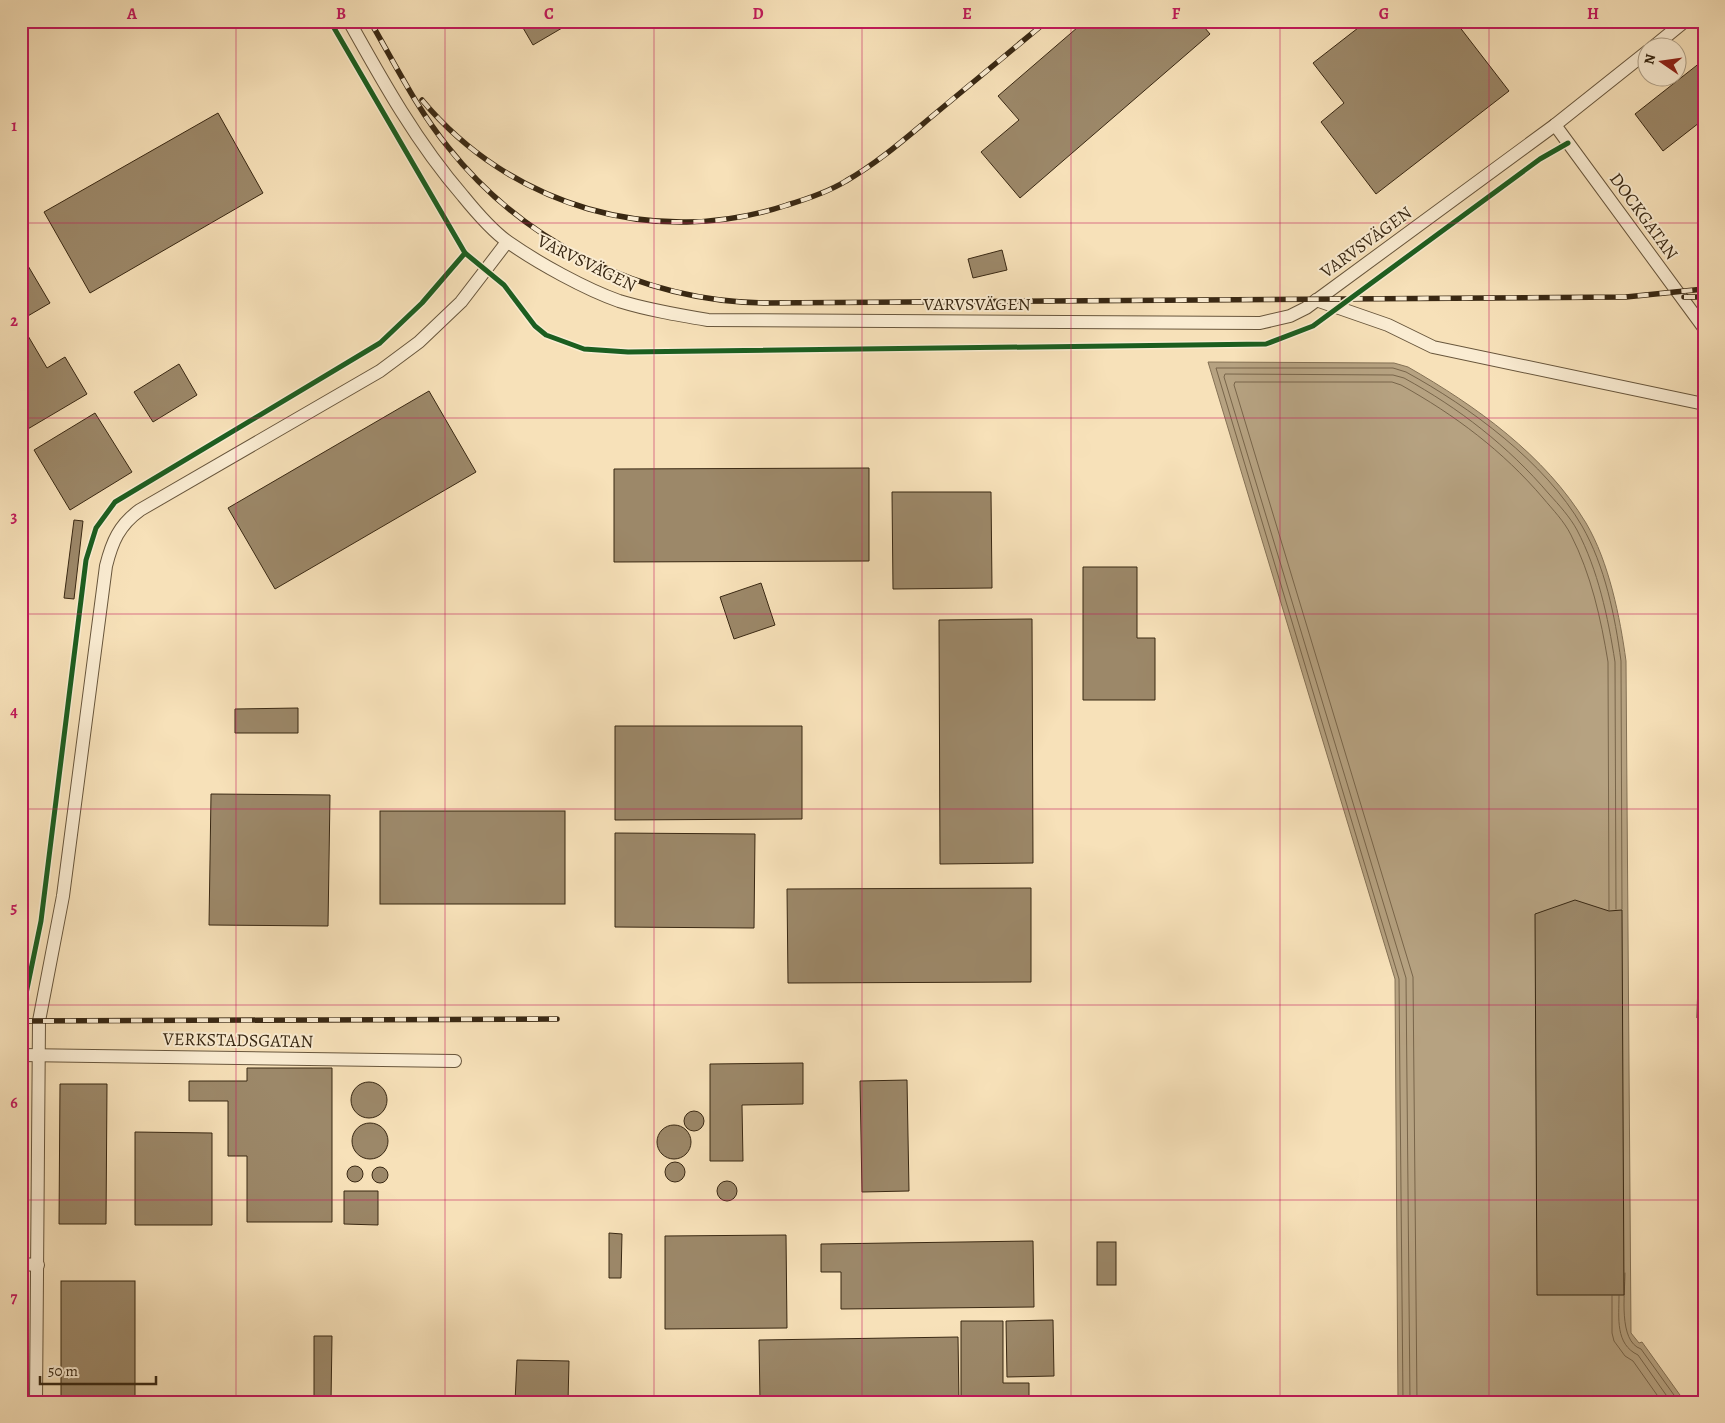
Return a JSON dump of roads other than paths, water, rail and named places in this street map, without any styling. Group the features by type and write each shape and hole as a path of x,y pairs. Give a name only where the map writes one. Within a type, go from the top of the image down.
{"street":[{"path":"1664,38 1685,21"},
{"name":"VARVSVÄGEN","path":"352,22 390,94 432,158 480,217 507,242 561,273 617,300 645,308 708,320 1260,323 1290,316 1316,300 1555,125 1638,59"},
{"name":"DOCKGATAN","path":"1555,125 1704,328"},
{"path":"36,1402 38,1264 37,1055 43,994 54,947 66,871 110,547 118,530 140,510 380,371 419,342 461,302 507,242"},
{"path":"1316,300 1388,325 1433,347 1704,404"},
{"name":"VERKSTADSGATAN","path":"21,1055 455,1061"},
{"path":"21,1264 38,1264"}],"water":[{"path":"1208,362 1394,363 1408,367 1459,398 1530,454 1569,498 1594,538 1612,590 1626,661 1631,1333 1639,1343 1642,1342 1685,1402 1398,1402 1395,979"}],"railway":[{"path":"370,21 426,117 448,147 478,181 512,212 549,238 589,260 630,278 674,291 719,300 764,303 1626,297 1704,289"},
{"path":"422,100 458,137 498,167 541,191 588,209 637,219 687,222 737,217 810,198 832,189 858,174 903,140 1047,21"},
{"path":"1684,297 1704,297"},
{"path":"21,1021 557,1019"}]}
